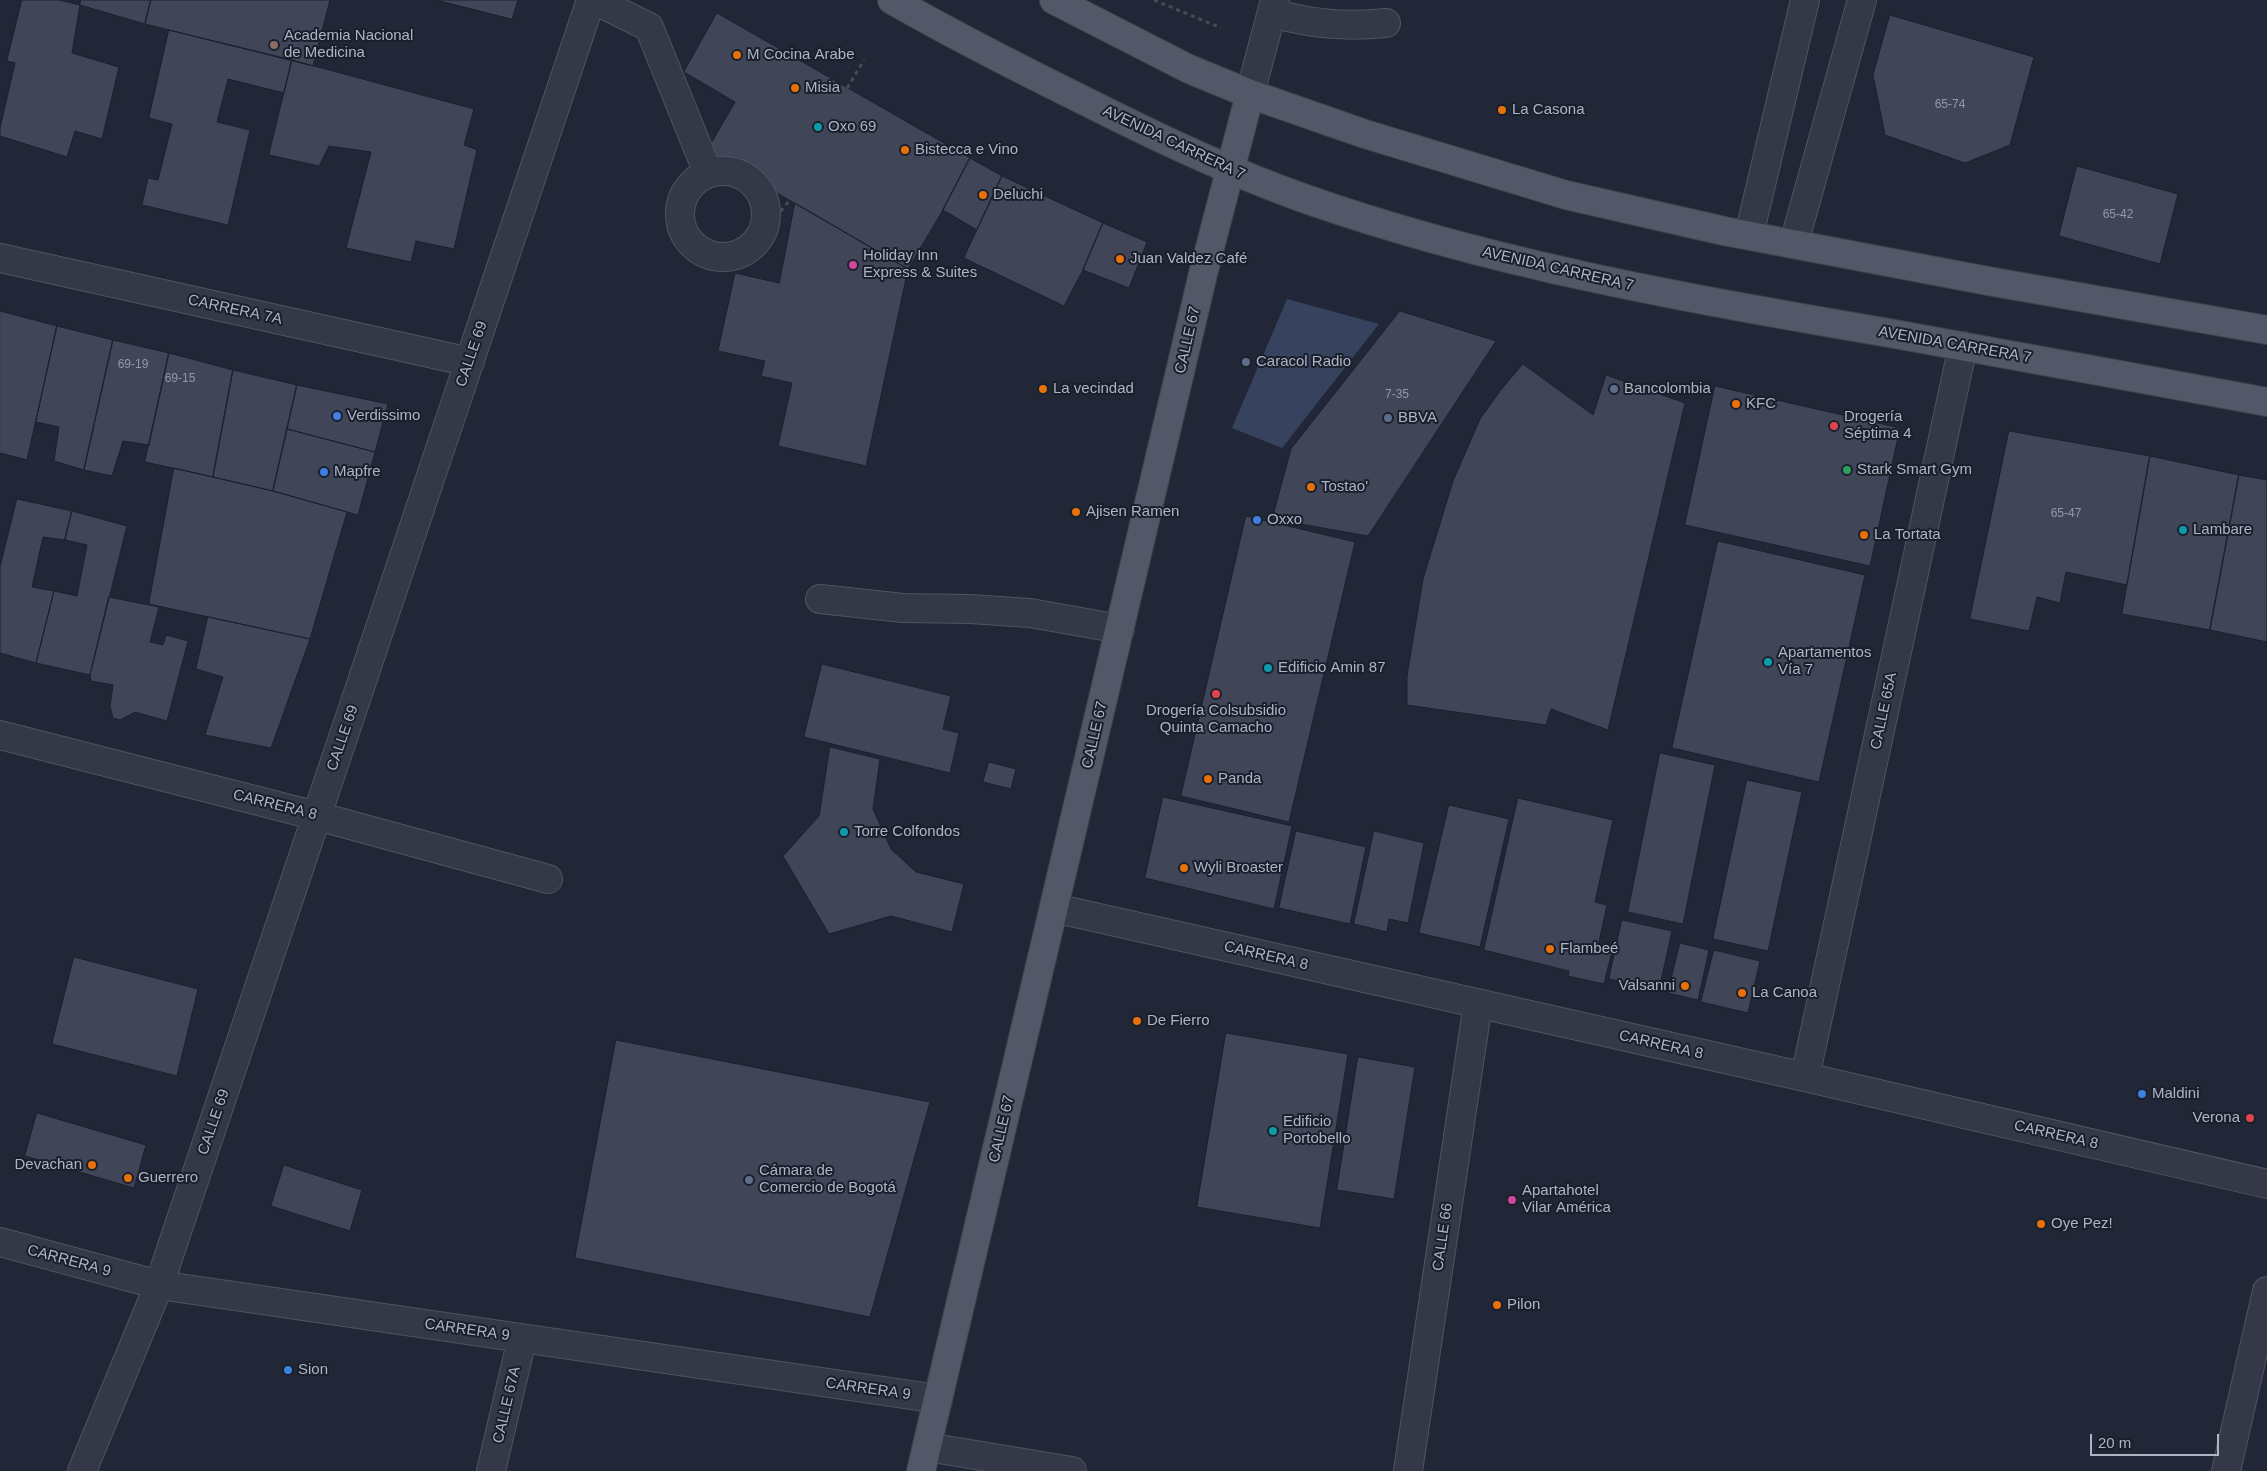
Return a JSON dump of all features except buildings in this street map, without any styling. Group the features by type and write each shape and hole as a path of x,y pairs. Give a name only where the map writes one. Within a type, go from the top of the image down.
{"main road":[{"name":"AVENIDA CARRERA 7","path":"892,0 954,35 1058,88 1230,170 1345,212 1532,264 1678,297 1963,346 2267,402"},
{"path":"1054,0 1189,69 1250,94 1383,139 1566,195 1749,235 1988,281 2267,330"},
{"name":"CALLE 67","path":"924,1459 1203,274 1250,94"}],"street":[{"path":"592,0 649,26 708,173"},
{"name":"CALLE 69","path":"82,1471 159,1285 592,0"},
{"path":"1749,235 1805,0"},
{"path":"1794,243 1862,0"},
{"path":"1273,7 1303,22 1353,26 1386,23"},
{"name":"CALLE 67","path":"1250,94 1273,7"},
{"path":"722,170 735,172 748,179 758,189 764,202 766,216 763,230 755,242 744,251 731,256 717,256 703,252 692,244 684,232 680,219 681,204 686,191 695,180 708,173 722,170"},
{"name":"CARRERA 7A","path":"0,258 470,362"},
{"name":"CALLE 65A","path":"1805,1077 1963,346"},
{"path":"820,599 903,608 970,608 1030,613 1120,629"},
{"name":"CARRERA 8","path":"0,735 317,816 548,879"},
{"name":"CARRERA 8","path":"1054,908 1805,1077 2267,1184"},
{"name":"CALLE 66","path":"1408,1471 1478,1004"},
{"name":"CARRERA 9","path":"0,1242 159,1285 938,1399"},
{"path":"2226,1471 2267,1291"},
{"name":"CALLE 67A","path":"492,1471 522,1339"},
{"path":"924,1459 1072,1471"}],"path":[{"path":"1154,0 1221,28"},
{"path":"847,88 864,60"},
{"path":"755,242 790,200"}],"water":[{"path":"1287,299 1379,324 1282,448 1232,428"}],"place":[{"name":"Academia Nacional de Medicina","path":"274,45"},
{"name":"M Cocina Arabe","path":"737,55"},
{"name":"Misia","path":"795,88"},
{"name":"La Casona","path":"1502,110"},
{"name":"Oxo 69","path":"818,127"},
{"name":"Bistecca e Vino","path":"905,150"},
{"name":"Deluchi","path":"983,195"},
{"name":"Juan Valdez Café","path":"1120,259"},
{"name":"Holiday Inn Express & Suites","path":"853,265"},
{"name":"Caracol Radio","path":"1246,362"},
{"name":"La vecindad","path":"1043,389"},
{"name":"Bancolombia","path":"1614,389"},
{"name":"KFC","path":"1736,404"},
{"name":"Verdissimo","path":"337,416"},
{"name":"BBVA","path":"1388,418"},
{"name":"Drogería Séptima 4","path":"1834,426"},
{"name":"Stark Smart Gym","path":"1847,470"},
{"name":"Mapfre","path":"324,472"},
{"name":"Tostao'","path":"1311,487"},
{"name":"Ajisen Ramen","path":"1076,512"},
{"name":"Oxxo","path":"1257,520"},
{"name":"Lambare","path":"2183,530"},
{"name":"La Tortata","path":"1864,535"},
{"name":"Apartamentos Vía 7","path":"1768,662"},
{"name":"Edificio Amin 87","path":"1268,668"},
{"name":"Drogería Colsubsidio Quinta Camacho","path":"1216,694"},
{"name":"Panda","path":"1208,779"},
{"name":"Torre Colfondos","path":"844,832"},
{"name":"Wyli Broaster","path":"1184,868"},
{"name":"Flambeé","path":"1550,949"},
{"name":"Valsanni","path":"1685,986"},
{"name":"La Canoa","path":"1742,993"},
{"name":"De Fierro","path":"1137,1021"},
{"name":"Maldini","path":"2142,1094"},
{"name":"Verona","path":"2250,1118"},
{"name":"Edificio Portobello","path":"1273,1131"},
{"name":"Devachan","path":"92,1165"},
{"name":"Guerrero","path":"128,1178"},
{"name":"Cámara de Comercio de Bogotá","path":"749,1180"},
{"name":"Apartahotel Vilar América","path":"1512,1200"},
{"name":"Oye Pez!","path":"2041,1224"},
{"name":"Pilon","path":"1497,1305"},
{"name":"Sion","path":"288,1370"}]}
